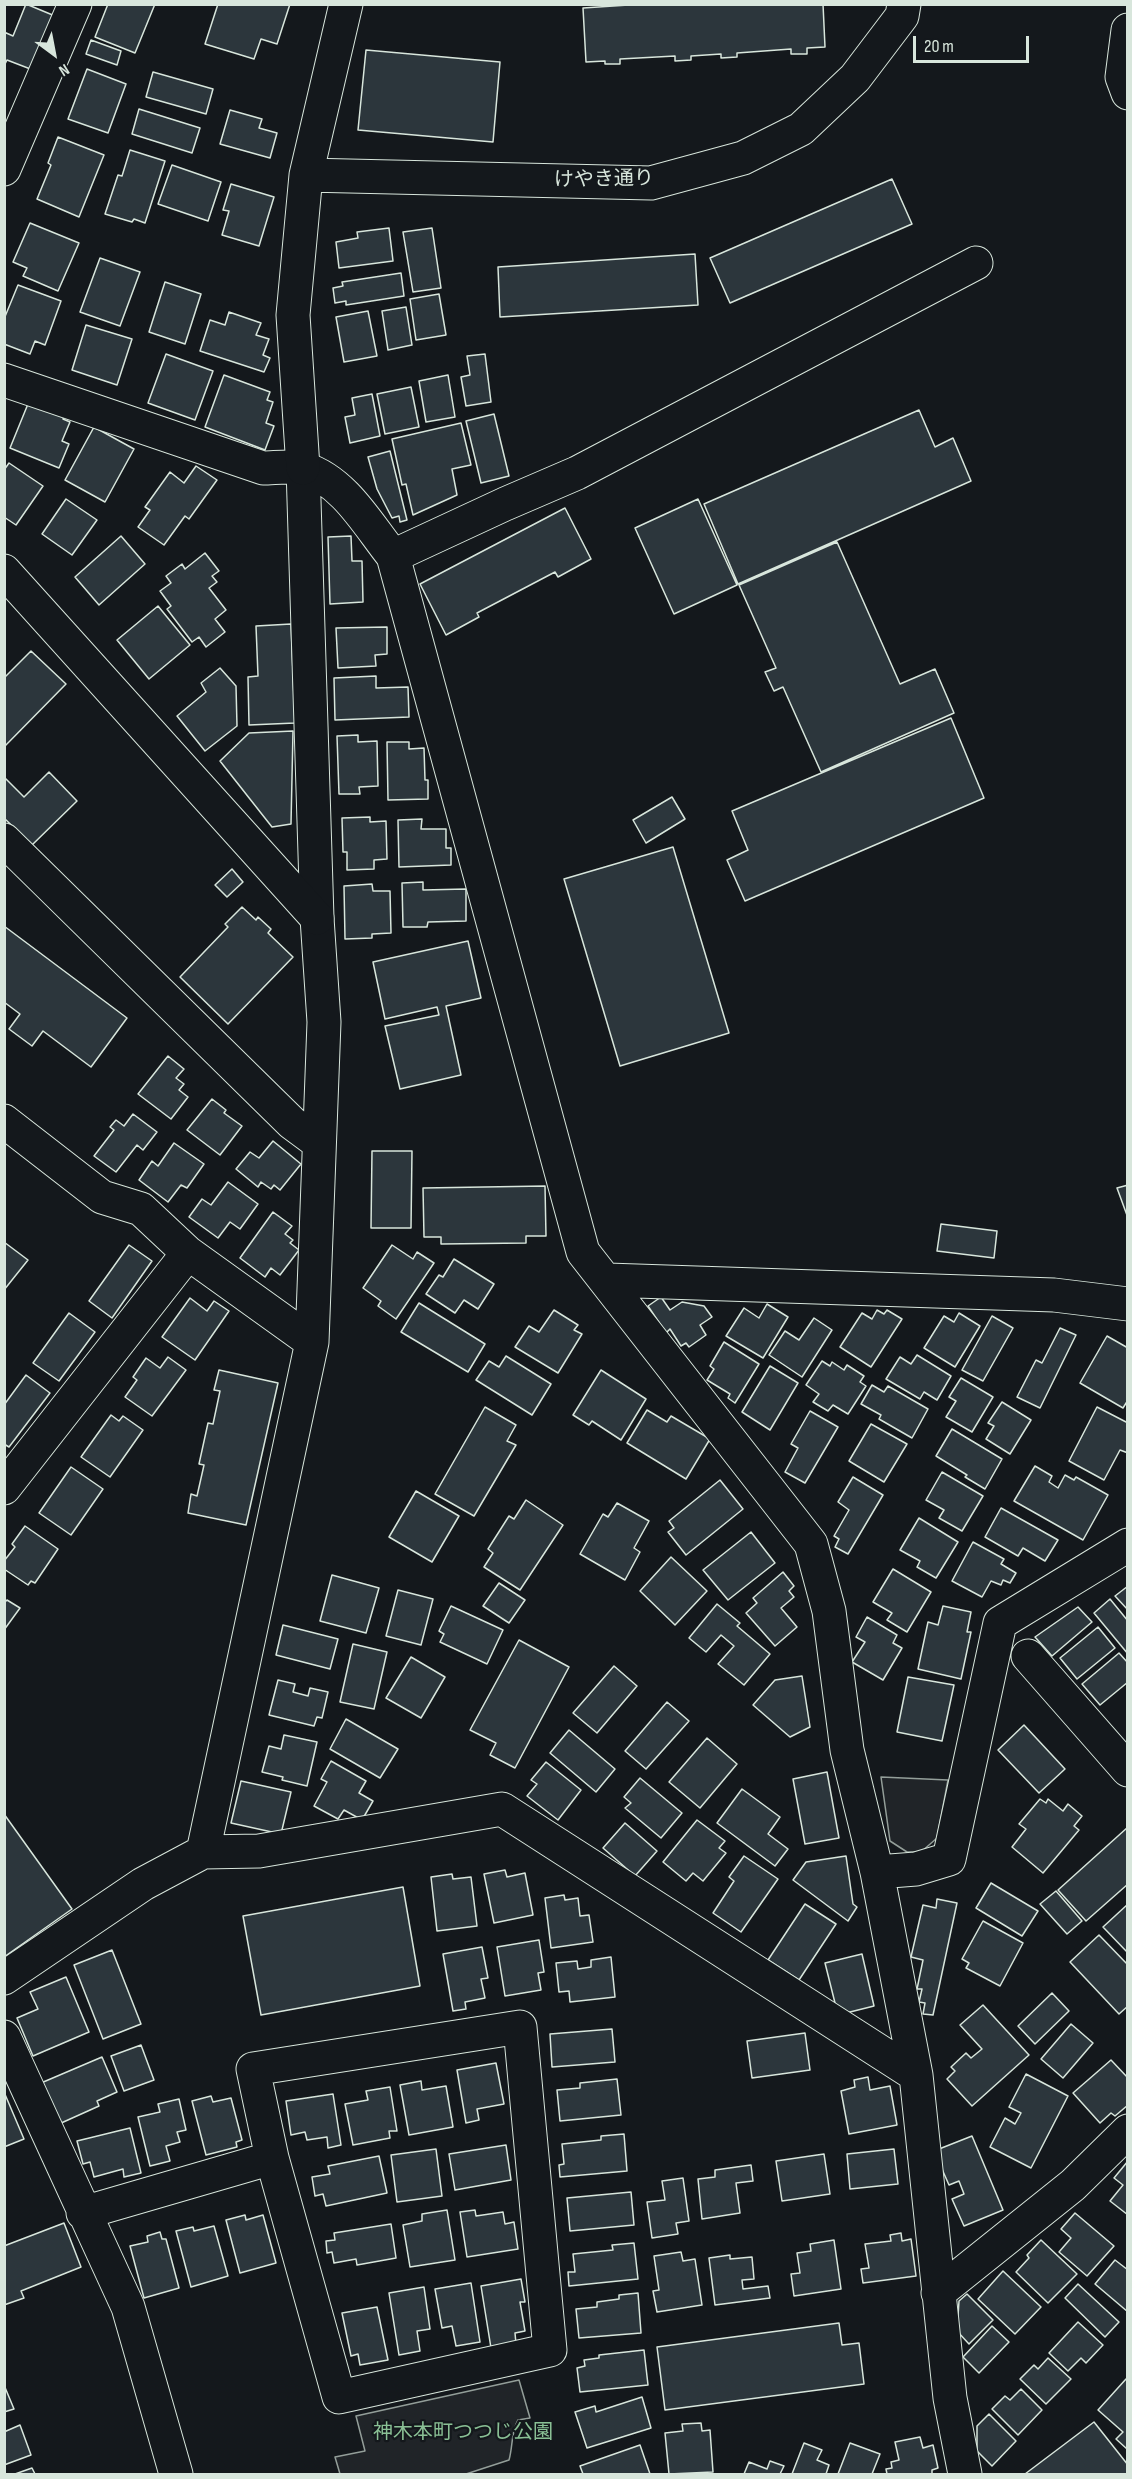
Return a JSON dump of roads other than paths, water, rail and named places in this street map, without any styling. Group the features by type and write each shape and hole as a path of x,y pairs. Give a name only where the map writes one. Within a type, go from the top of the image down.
{"street":[{"path":"4,169 75,4"},
{"path":"203,1852 312,1342 324,1022 317,918 303,468 293,315 306,175 346,4"},
{"name":"けやき通り","path":"306,175 651,183 742,159 801,129 855,78 902,16 904,4"},
{"path":"1128,30 1122,77 1128,93"},
{"path":"393,556 577,473 976,263"},
{"path":"4,380 263,468 303,468 327,480 344,494 393,556 583,1252 811,1544 830,1611 847,1750 877,1872 916,2074 950,2398 965,2475"},
{"path":"6,574 317,918"},
{"path":"4,840 292,1123 319,1143"},
{"path":"4,1121 102,1197 141,1209 188,1253 312,1342"},
{"path":"4,1488 188,1253"},
{"path":"607,1280 1054,1294 1128,1304"},
{"path":"877,1872 916,1869 949,1859 1000,1623 1128,1545"},
{"path":"1028,1656 1128,1770"},
{"path":"4,1978 143,1884 203,1852 259,1851 502,1809 916,2074"},
{"path":"520,2027 550,2350 339,2397 272,2158 253,2069 520,2027"},
{"path":"4,2037 128,2307 176,2475"},
{"path":"938,2293 1073,2185 1128,2131"},
{"path":"83,2213 272,2158"}],"park label":[{"name":"神木本町つつじ公園","path":"463,2433"}]}
